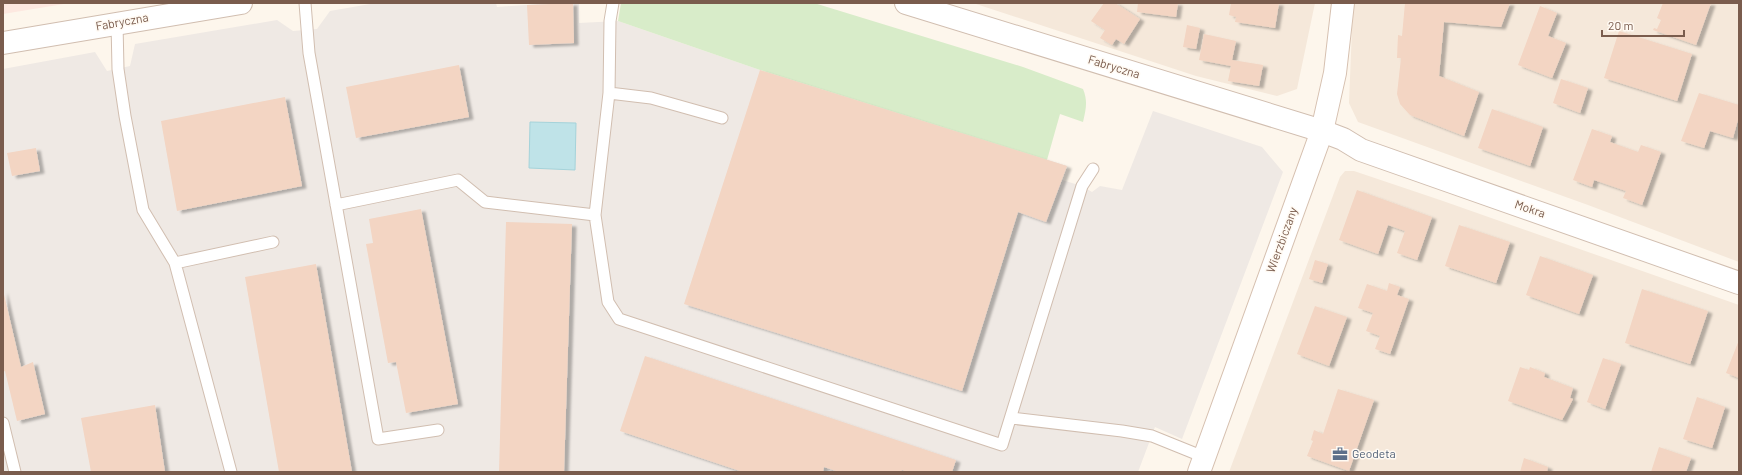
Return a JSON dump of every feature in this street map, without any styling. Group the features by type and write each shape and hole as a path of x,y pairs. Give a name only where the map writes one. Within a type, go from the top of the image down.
{"street":[{"name":"Fabryczna","path":"3,43 117,23 194,6 241,3"},
{"name":"Fabryczna","path":"906,3 927,6 1322,131"},
{"name":"Wierzbiczany","path":"1201,465 1322,131 1335,73 1343,3"},
{"name":"Mokra","path":"1322,131 1343,139 1361,150 1739,283"}],"lane":[{"path":"305,3 309,53 332,174 336,205 378,439 438,430"},
{"path":"613,3 610,21 609,93 595,216 608,302 619,319 1002,445 1082,186 1092,169"},
{"path":"117,23 118,69 143,210 175,263 231,472"},
{"path":"609,93 651,98 722,118"},
{"path":"336,205 458,180 485,202 595,216"},
{"path":"175,263 272,242"},
{"path":"1011,418 1152,436 1201,465"},
{"path":"3,423 15,472"}],"shaded area":[{"path":"3,3 70,3 3,14"},
{"path":"376,3 496,3 497,7 554,3 579,3 579,23 618,21 760,70 1067,166 1062,180 1082,186 1092,192 1100,186 1122,190 1153,111 1262,147 1283,172 1182,439 1155,427 1138,472 3,472 3,69 95,52 107,71 130,66 135,44 277,20 293,31 317,29 330,11"},
{"path":"973,3 1315,3 1297,89 1277,96 1196,76"},
{"path":"1353,3 1739,3 1739,262 1588,205 1358,122 1349,103"},
{"path":"1345,171 1354,171 1443,201 1739,305 1739,472 1229,472 1340,177"}],"green space":[{"path":"621,3 814,3 1023,67 1083,89 1086,97 1086,105 1083,122 1060,114 1047,160 760,70 618,21"}],"water":[{"path":"530,122 576,123 575,170 529,168"}],"building":[{"path":"573,3 574,43 529,45 527,5"},
{"path":"1104,3 1115,3 1140,19 1124,44 1116,39 1112,45 1100,38 1105,30 1091,21"},
{"path":"1138,3 1178,3 1176,17 1137,12"},
{"path":"1231,3 1279,3 1275,28 1235,22 1236,17 1229,15"},
{"path":"1405,3 1510,3 1501,27 1444,22 1439,76 1479,92 1464,136 1410,115 1400,104 1397,94 1401,58 1397,58 1398,35 1402,36"},
{"path":"1663,3 1711,3 1696,45 1653,30 1654,28 1657,29 1661,20 1657,18"},
{"path":"1540,6 1557,13 1548,36 1566,43 1552,78 1518,65"},
{"path":"1187,25 1200,28 1196,49 1183,47"},
{"path":"1619,31 1692,54 1677,101 1604,78"},
{"path":"1204,34 1236,41 1232,60 1263,65 1259,86 1228,81 1231,66 1199,60"},
{"path":"459,65 469,117 356,138 346,87"},
{"path":"760,70 1067,166 1046,222 1018,212 962,391 684,304"},
{"path":"1561,79 1588,88 1580,113 1553,103"},
{"path":"1699,93 1739,105 1739,116 1733,138 1710,131 1704,148 1681,141"},
{"path":"285,97 302,186 177,211 161,121"},
{"path":"1492,109 1543,127 1530,166 1478,148"},
{"path":"1592,129 1612,136 1610,142 1638,152 1641,145 1661,152 1642,205 1623,198 1626,191 1594,180 1592,187 1573,180"},
{"path":"36,148 40,171 12,176 7,153"},
{"path":"1357,190 1432,217 1417,260 1397,253 1405,231 1388,225 1378,254 1339,240"},
{"path":"421,209 458,404 406,413 396,362 388,363 366,244 373,243 369,219"},
{"path":"506,222 572,224 564,472 499,472"},
{"path":"1459,225 1510,242 1496,283 1445,266"},
{"path":"1540,256 1593,275 1579,314 1526,295"},
{"path":"1315,260 1328,264 1322,283 1309,279"},
{"path":"316,264 352,472 279,472 245,277"},
{"path":"1389,283 1400,287 1397,295 1409,299 1390,354 1375,349 1380,336 1366,331 1373,313 1358,308 1367,284 1387,291"},
{"path":"1642,289 1708,311 1690,364 1625,343"},
{"path":"3,290 21,367 33,362 45,414 17,421 5,371 3,372"},
{"path":"1315,306 1347,317 1329,366 1297,354"},
{"path":"1739,340 1739,378 1726,373"},
{"path":"645,356 956,460 952,472 907,472 902,470 901,472 839,472 824,467 823,472 743,472 620,431"},
{"path":"1603,358 1621,364 1605,409 1587,402"},
{"path":"1520,367 1529,370 1530,367 1545,373 1544,377 1573,388 1570,398 1573,399 1562,420 1508,401"},
{"path":"1338,389 1374,400 1349,471 1307,456 1313,441 1311,440 1314,430 1323,434"},
{"path":"1697,397 1725,407 1712,448 1683,439"},
{"path":"155,405 165,472 91,472 81,418"},
{"path":"1659,447 1691,458 1686,472 1651,472"},
{"path":"1524,458 1548,467 1547,472 1520,472"}],"place":[{"name":"Geodeta","path":"1340,454"}]}
